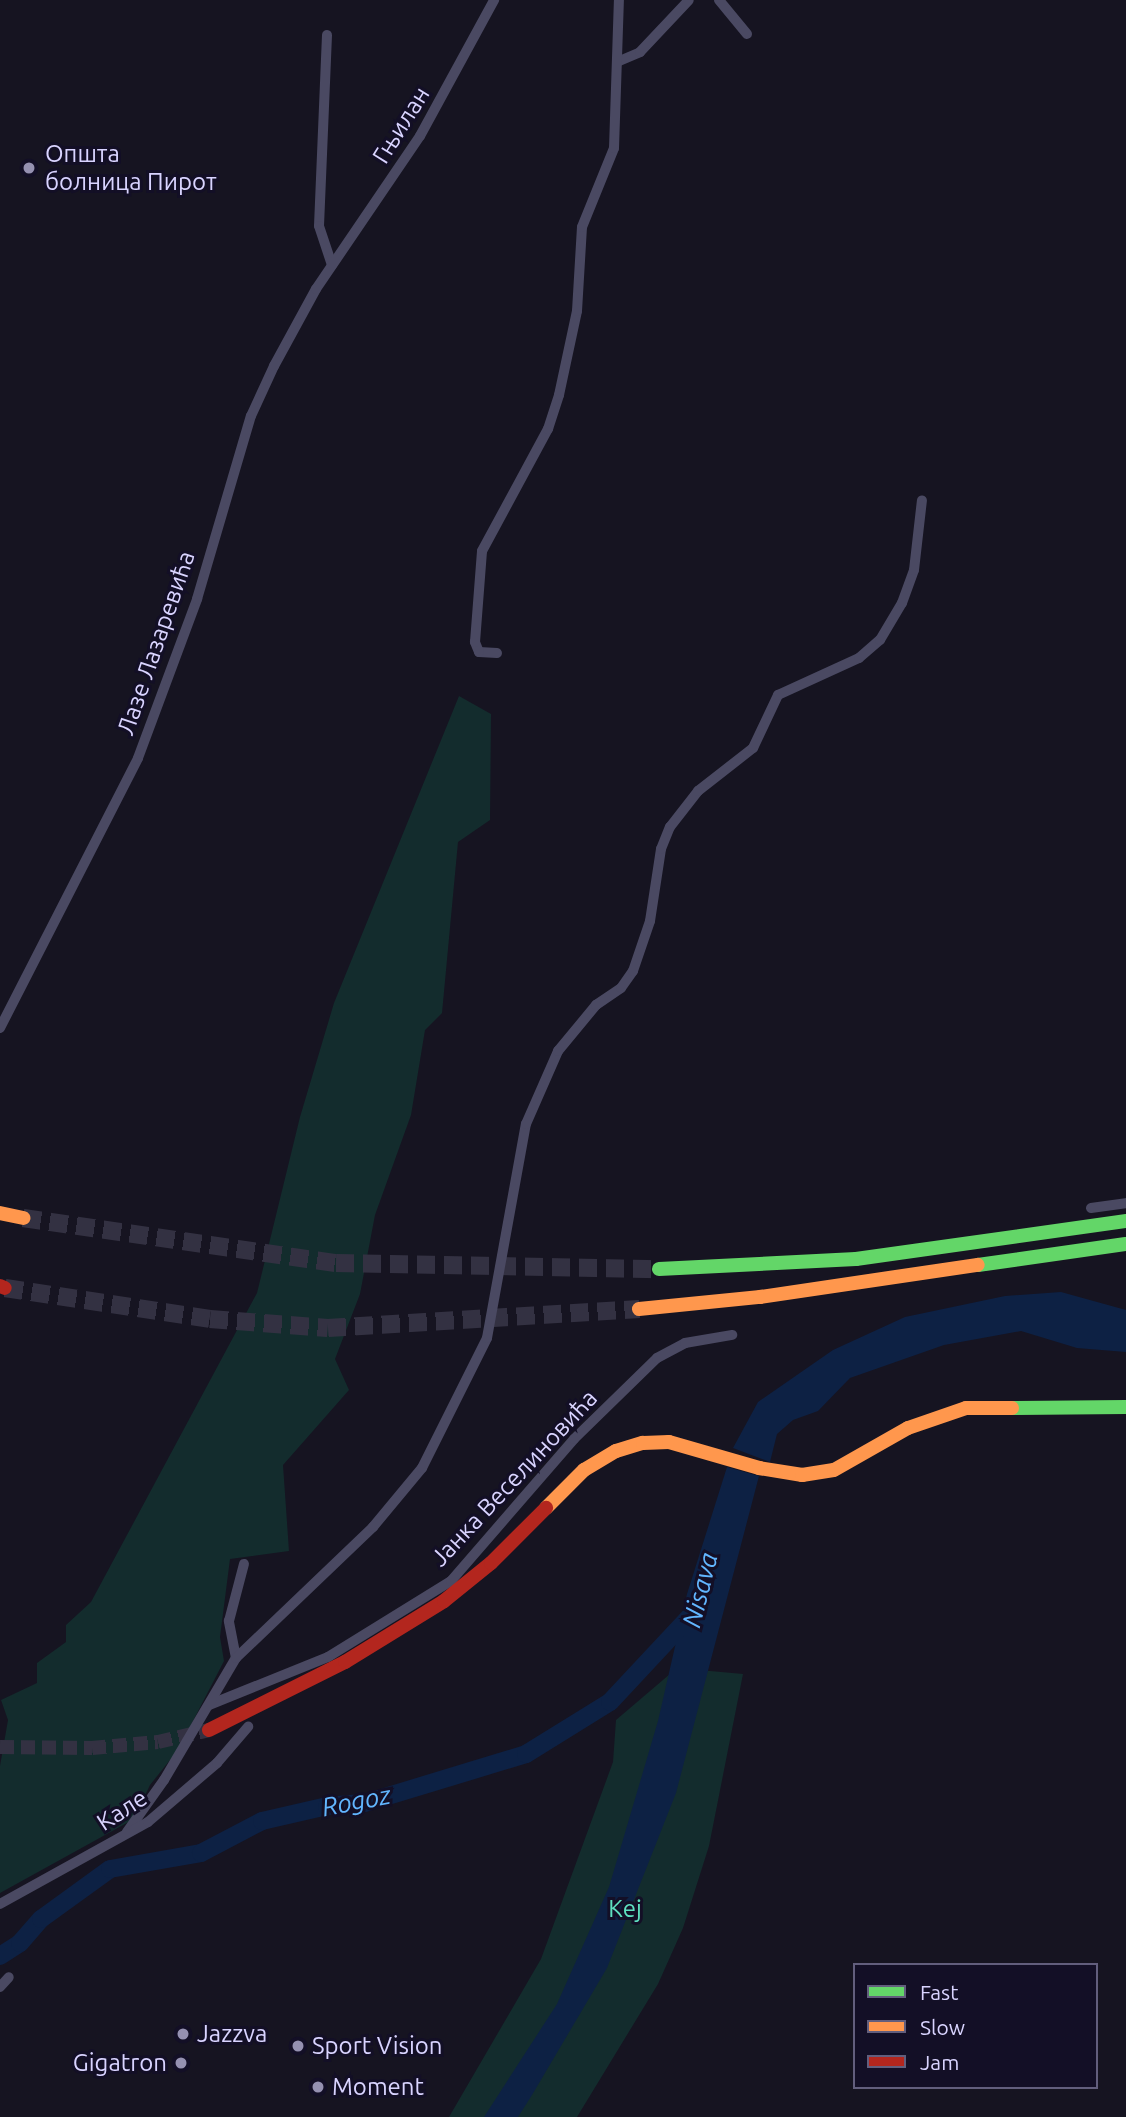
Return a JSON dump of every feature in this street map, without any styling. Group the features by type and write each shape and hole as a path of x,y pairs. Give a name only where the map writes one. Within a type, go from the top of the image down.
{"main road":[{"path":"0,1213 23,1218"},
{"path":"659,1269 856,1259 1126,1221"},
{"path":"639,1310 760,1297 1126,1244"},
{"path":"209,1730 345,1662 444,1601 491,1563 561,1490 601,1458 643,1443 694,1446 793,1475 834,1470 908,1428 966,1408 1126,1407"}],"street":[{"name":"Гњилан","path":"332,265 420,136 494,0"},
{"path":"497,653 479,652 475,642 482,551 548,429 559,396 577,312 582,227 614,148 619,0"},
{"path":"617,62 640,52 689,0"},
{"path":"719,0 747,34"},
{"path":"327,35 319,226 332,265"},
{"name":"Лазе Лазаревића","path":"0,1028 138,758 197,599 251,416 274,366 332,265"},
{"path":"127,1832 236,1658 373,1527 422,1468 487,1338 505,1257 518,1152 535,1099 558,1051 596,1005 621,988 633,971 650,922 661,849 670,827 698,791 752,748 778,695 859,658 880,640 902,603 914,570 922,500"},
{"path":"1091,1208 1126,1203"},
{"name":"Јанка Веселиновића","path":"209,1705 328,1657 440,1588 468,1564 574,1439 657,1358 685,1343 732,1335"},
{"path":"236,1658 229,1621 244,1564"},
{"name":"Кале","path":"0,1904 148,1822 217,1763 248,1727"},
{"path":"0,1987 9,1978"}],"green space":[{"path":"459,696 491,714 490,820 458,842 442,1013 425,1030 411,1115 375,1215 360,1294 335,1359 349,1390 283,1465 289,1551 230,1559 220,1637 224,1661 178,1750 150,1785 134,1819 0,1893 0,1766 8,1720 1,1700 37,1683 37,1663 66,1642 66,1625 91,1602 257,1293 300,1117 334,1003"},
{"name":"Кеј","path":"677,1668 743,1674 709,1846 683,1928 658,1984 577,2117 449,2117 541,1959 613,1762 616,1720"}],"water":[{"path":"1061,1292 1126,1310 1126,1352 1077,1348 1021,1331 944,1345 850,1378 818,1411 793,1420 777,1434 770,1462 733,1448 758,1402 833,1350 905,1317 1005,1296"},
{"name":"Nisava","path":"727,1467 759,1476 676,1793 607,1968 532,2095 518,2117 484,2117 557,2004 609,1887 658,1721 687,1594"}],"waterway":[{"name":"Rogoz","path":"0,1956 20,1943 41,1919 110,1869 201,1853 262,1821 327,1806 365,1803 526,1754 610,1702 693,1613"}],"tunnel":[{"path":"23,1218 336,1263 659,1269"},
{"path":"5,1288 210,1319 328,1328 639,1309"},
{"path":"0,1747 92,1748 158,1742 209,1730"}],"traffic: fast":[{"path":"659,1269 856,1259 1126,1221"},
{"path":"978,1265 1126,1244"},
{"path":"1012,1408 1126,1407"}],"traffic: slow":[{"path":"0,1213 23,1218"},
{"path":"639,1309 760,1297 978,1265"},
{"path":"546,1508 584,1470 616,1451 643,1443 669,1442 759,1468 802,1475 834,1470 908,1428 966,1408 1012,1408"}],"traffic: jam":[{"path":"0,1286 5,1288"},
{"path":"209,1730 345,1662 444,1601 491,1563 546,1508"}],"place":[{"name":"Општа болница Пирот","path":"29,168"},
{"name":"Jazzva","path":"183,2034"},
{"name":"Sport Vision","path":"298,2046"},
{"name":"Gigatron","path":"181,2063"},
{"name":"Moment","path":"318,2087"}]}
